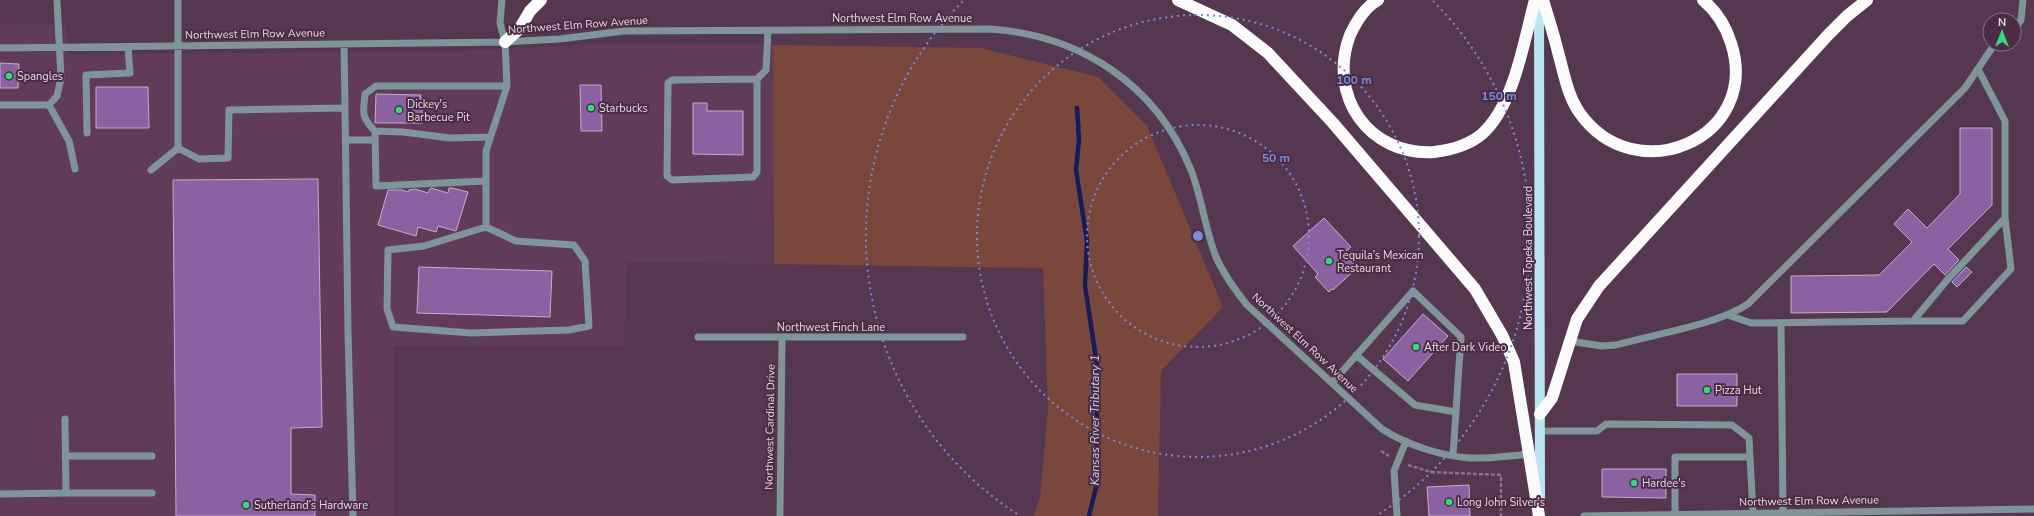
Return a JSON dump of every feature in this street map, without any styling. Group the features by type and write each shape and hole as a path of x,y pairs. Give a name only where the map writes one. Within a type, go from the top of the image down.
{"highway":[{"path":"505,42 520,28 530,10 541,0"},
{"path":"1178,0 1232,25 1268,53 1333,123 1475,289 1502,335 1514,362 1535,454 1540,516"},
{"path":"1378,0 1372,3 1356,22 1346,47 1345,81 1349,98 1360,120 1382,140 1409,150 1424,152 1445,151 1466,144 1482,134 1500,111 1511,88 1535,0"},
{"path":"1543,0 1567,86 1580,112 1600,134 1624,147 1643,152 1662,152 1691,143 1707,132 1721,118 1733,91 1737,66 1728,34 1718,17 1703,0"},
{"path":"1540,414 1554,393 1577,319 1607,276 1828,35 1847,16 1867,0"}],"main road":[{"name":"Northwest Topeka Boulevard","path":"1535,454 1540,431 1539,0"}],"street":[{"path":"50,105 57,96 61,78 57,0"},
{"path":"178,0 178,148"},
{"path":"486,227 486,151 507,86 505,42 500,23 502,0"},
{"path":"2022,12 2023,0"},
{"path":"757,79 757,172 753,177 672,180 667,176 668,83 672,80 757,79 766,70 768,30"},
{"name":"Northwest Elm Row Avenue","path":"0,48 505,42 560,39 624,31 1008,30 1035,35 1063,43 1106,65 1144,96 1164,121 1179,145 1196,186 1216,257 1237,294 1247,305 1382,429 1406,442 1453,455 1471,458 1535,454"},
{"path":"344,44 352,516"},
{"path":"87,133 86,75 130,73 128,47"},
{"path":"1569,341 1602,346 1616,345 1728,315 1748,304 1965,88 1992,52"},
{"path":"1728,315 1751,323 1963,321 2011,269 2004,218 2005,121 1978,69"},
{"path":"486,181 376,186 375,132 365,120 363,114 365,94 376,86 507,86"},
{"path":"0,105 50,105"},
{"path":"50,105 69,141 75,169"},
{"path":"178,148 199,159 228,158 229,110 345,108"},
{"path":"375,132 403,132 450,138 490,137"},
{"path":"346,140 375,140"},
{"path":"151,170 178,148"},
{"path":"1913,321 1948,279 2004,218"},
{"path":"486,227 516,241 574,244 584,260 589,326 569,330 470,333 393,327 387,309 388,250 424,246 486,227"},
{"path":"1332,383 1412,291 1461,338 1453,455"},
{"path":"1781,323 1783,513"},
{"name":"Northwest Finch Lane","path":"698,338 963,337"},
{"name":"Northwest Cardinal Drive","path":"780,516 782,338"},
{"path":"1356,355 1415,405 1456,412"},
{"path":"65,419 66,493"},
{"path":"1540,431 1597,431 1606,424 1732,425 1749,438 1753,514"},
{"path":"1397,516 1394,471 1406,442"},
{"path":"65,456 152,456"},
{"path":"1675,514 1675,457 1750,457"},
{"path":"0,494 152,493"},
{"name":"Northwest Elm Row Avenue","path":"1584,516 1783,513 1968,513 2034,509"}],"path":[{"path":"1381,451 1398,461 1431,472 1501,475 1501,516"}],"shaded area":[{"path":"0,24 66,25 68,55 461,51 625,43 773,45 774,264 627,262 624,345 393,346 393,516 0,516"},
{"path":"773,45 981,48 1098,77 1147,126 1223,307 1161,371 1158,516 1034,516 1040,497 1048,409 1043,268 774,264"}],"building":[{"name":"Spangles","path":"0,63 19,64 18,88 0,88"},
{"name":"Starbucks","path":"580,85 601,85 602,131 581,131"},
{"path":"96,87 148,87 149,128 96,128"},
{"name":"Dickey's Barbecue Pit","path":"376,94 421,95 422,123 375,123"},
{"path":"693,103 707,103 707,111 743,111 743,155 693,154"},
{"path":"1960,128 1992,128 1992,205 1948,249 1959,260 1945,275 1934,264 1887,312 1791,313 1791,276 1879,275 1912,242 1894,224 1908,209 1927,228 1960,194"},
{"path":"318,179 322,427 291,428 291,494 315,495 315,516 176,516 173,180"},
{"path":"431,188 448,193 449,188 468,192 456,231 438,226 436,232 418,227 416,236 378,225 388,190 402,190 408,192 409,190 415,189 428,193"},
{"name":"Tequila’s Mexican Restaurant","path":"1324,218 1351,247 1344,253 1357,268 1329,292 1315,277 1318,274 1293,246"},
{"path":"419,267 552,271 550,317 417,313"},
{"path":"1966,267 1972,272 1957,287 1952,282"},
{"name":"After Dark Video","path":"1423,314 1448,336 1408,381 1383,359"},
{"name":"Pizza Hut","path":"1677,374 1737,374 1737,406 1677,406"},
{"name":"Hardee's","path":"1602,469 1666,469 1666,498 1602,497"},
{"name":"Long John Silver's","path":"1469,485 1470,516 1429,516 1427,487"}],"waterway":[{"name":"Kansas River Tributary 1","path":"1077,108 1079,139 1076,170 1087,241 1085,286 1097,365 1097,483 1089,516"}],"place":[{"name":"Spangles","path":"9,76"},
{"name":"Starbucks","path":"591,108"},
{"name":"Dickey's Barbecue Pit","path":"399,110"},
{"name":"Tequila’s Mexican Restaurant","path":"1329,261"},
{"name":"After Dark Video","path":"1416,347"},
{"name":"Pizza Hut","path":"1707,390"},
{"name":"Hardee's","path":"1634,483"},
{"name":"Long John Silver's","path":"1449,502"},
{"name":"Sutherland’s Hardware","path":"246,505"}]}
